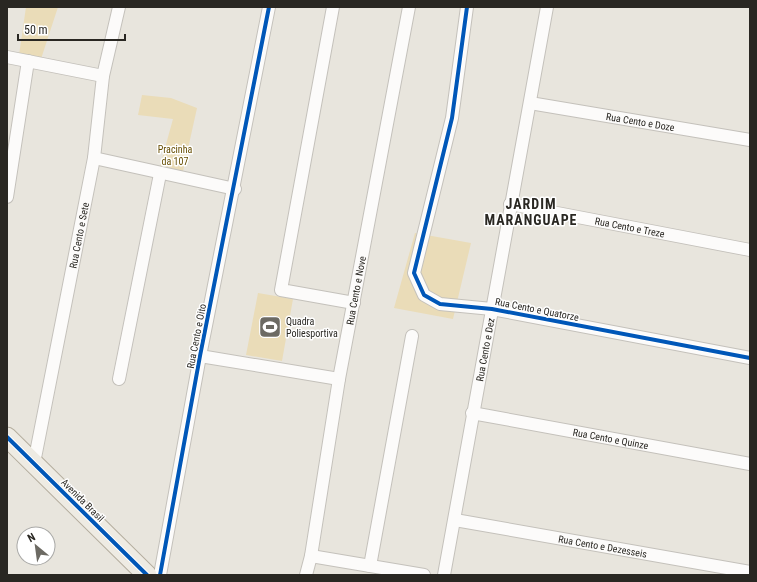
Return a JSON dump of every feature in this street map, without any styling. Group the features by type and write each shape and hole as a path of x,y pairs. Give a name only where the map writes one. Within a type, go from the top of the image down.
{"main road":[{"name":"Avenida Brasil","path":"7,437 147,575"}],"street":[{"name":"Rua Cento e Sete","path":"34,463 94,158 103,76 119,7"},
{"name":"Rua Cento e Oito","path":"160,575 200,356 235,189 269,7"},
{"path":"333,7 282,290 354,303"},
{"name":"Rua Cento e Nove","path":"306,575 311,556 339,379 409,7"},
{"name":"Rua Cento e Quatorze","path":"467,7 452,118 414,273 424,295 440,304 492,309 750,358"},
{"name":"Rua Cento e Dez","path":"444,575 455,520 472,413 547,7"},
{"path":"7,57 103,76"},
{"path":"7,198 28,61"},
{"name":"Rua Cento e Doze","path":"530,103 750,140"},
{"path":"94,158 160,174 235,189"},
{"path":"119,379 160,174"},
{"name":"Rua Cento e Treze","path":"510,204 750,250"},
{"path":"370,566 412,336"},
{"path":"200,356 339,379"},
{"name":"Rua Cento e Quinze","path":"472,413 750,464"},
{"name":"Rua Cento e Dezesseis","path":"455,520 750,572"},
{"path":"311,556 424,575"}],"green space":[{"path":"26,7 58,7 41,59 19,55"},
{"name":"Pracinha da 107","path":"142,95 171,98 197,108 183,171 160,166 173,119 138,115"},
{"path":"415,233 471,243 453,319 394,308"},
{"name":"Quadra Poliesportiva","path":"258,293 293,299 282,361 246,355"}],"cycle path":[{"path":"160,575 200,356 269,7"},
{"path":"467,7 452,118 414,273 424,295 440,304 492,309 750,358"},
{"path":"7,437 147,575"}],"place":[{"name":"Quadra Poliesportiva","path":"270,327"}],"district":[{"name":"JARDIM MARANGUAPE","path":"531,212"}]}
